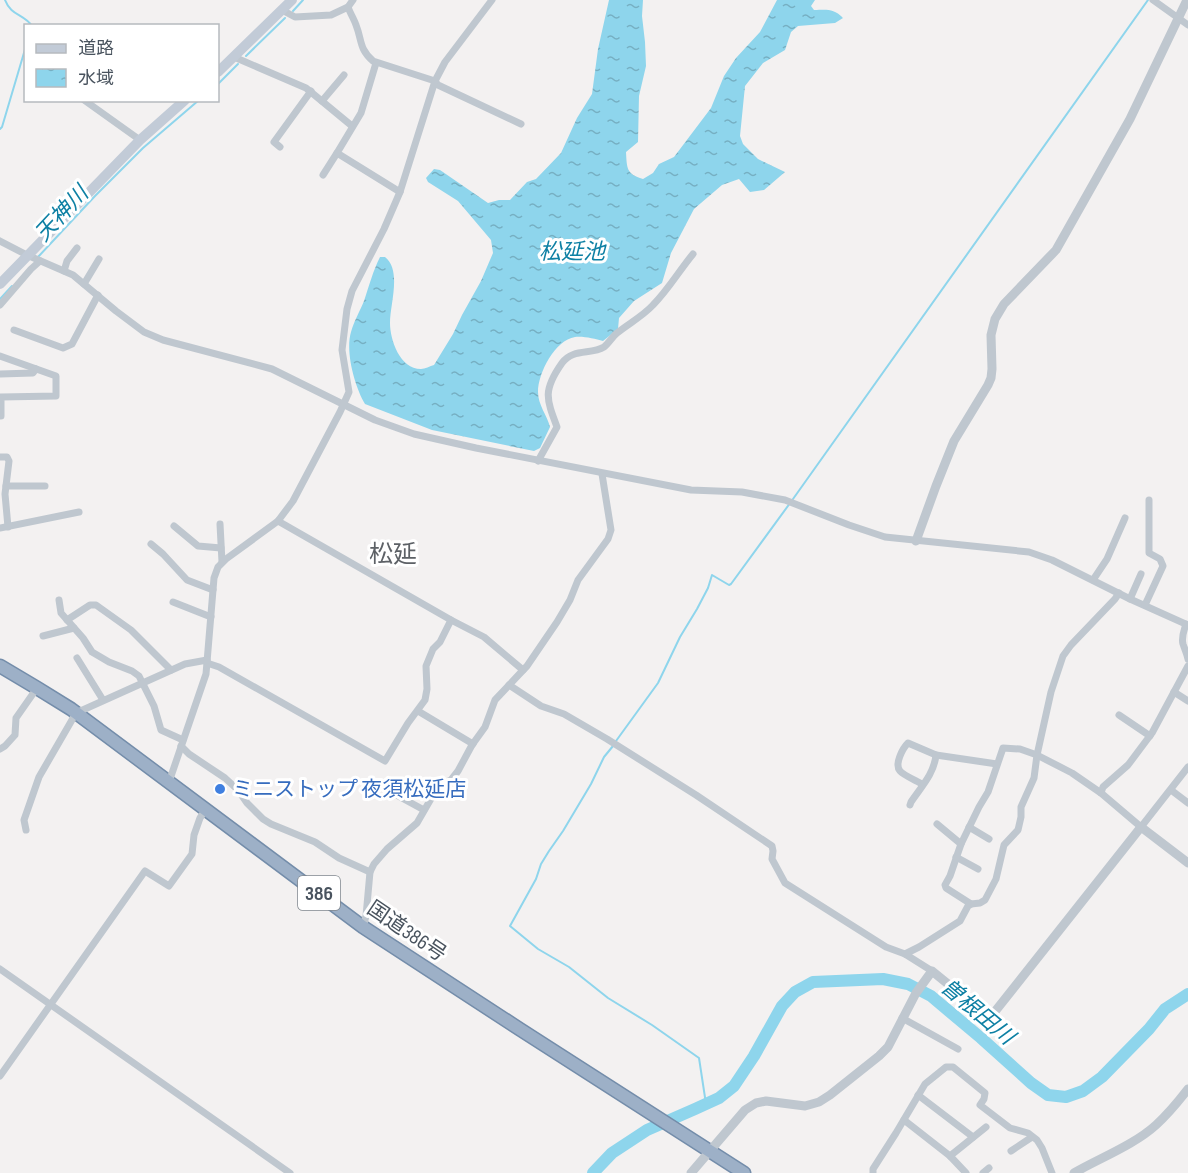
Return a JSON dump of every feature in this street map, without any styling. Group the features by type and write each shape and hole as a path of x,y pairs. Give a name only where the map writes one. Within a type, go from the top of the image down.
{"highway":[{"name":"国道386号","path":"0,666 38,687 76,713 363,927 744,1173"}],"main road":[{"path":"219,71 292,0"},
{"path":"0,284 140,140 183,102"}],"street":[{"path":"282,10 295,17 331,15 348,7 353,0"},
{"path":"169,782 206,674 214,578 218,567 278,521 293,501 340,412 349,392 342,350 347,309 352,291 400,192 435,81 446,62 492,0"},
{"path":"1153,0 1188,26"},
{"path":"916,541 954,441 991,378 991,335 995,319 1004,304 1056,250 1130,119 1188,0"},
{"path":"348,7 357,26 361,47 366,55 376,63 435,81 438,86 520,124"},
{"path":"234,57 297,83 352,126"},
{"path":"322,176 361,113 376,63"},
{"path":"322,101 344,75"},
{"path":"280,147 274,142 310,91"},
{"path":"87,102 140,140"},
{"path":"337,153 400,192"},
{"path":"0,241 73,275 144,332 163,340 272,369 375,420 414,434 443,442 691,490 742,492 785,500 885,537 1029,552 1052,560 1130,599 1187,624 1183,634 1183,643 1188,659"},
{"path":"64,271 67,261 76,248"},
{"path":"538,461 557,427 547,394 564,361 572,355 605,346 615,335 652,307 693,254"},
{"path":"84,284 99,259"},
{"path":"0,305 40,261"},
{"path":"14,330 63,348 72,344 98,295"},
{"path":"0,356 56,376 56,396 1,396 2,416 0,416"},
{"path":"0,374 33,374 36,369"},
{"path":"0,457 7,457 9,461 4,494 8,526"},
{"path":"363,927 370,872 374,864 417,822 438,790 458,771 485,727 495,700 523,670 557,622 578,580 608,539 611,530 602,474"},
{"path":"6,486 45,486"},
{"path":"1145,605 1162,566 1161,559 1149,553 1149,500"},
{"path":"0,528 78,512"},
{"path":"1093,580 1107,559 1125,519"},
{"path":"278,521 484,638 523,670"},
{"path":"220,524 222,562"},
{"path":"174,526 198,546 221,548"},
{"path":"151,544 187,580 213,590"},
{"path":"1130,599 1141,574"},
{"path":"905,954 960,921 968,906 985,900 996,879 1004,845 1018,830 1021,807 1034,778 1037,755 1063,656 1119,593"},
{"path":"59,600 61,613 92,652 139,675 154,706 161,730 182,743 189,754 225,778 263,819 315,842 339,858 370,872"},
{"path":"173,602 212,617"},
{"path":"67,620 90,605 96,605 131,630 171,670"},
{"path":"26,830 24,820 39,777 76,713 185,664 207,662 219,667 385,761 425,700 426,666 432,649 440,642 450,620"},
{"path":"43,636 74,628"},
{"path":"77,658 103,700"},
{"path":"1101,793 1103,787 1128,765 1150,736 1188,666"},
{"path":"509,685 541,706 564,714 607,739 772,846 772,859 785,883 886,947 905,954 985,1014 993,1014 1188,767"},
{"path":"0,749 15,735 16,718 38,687"},
{"path":"1174,692 1188,701"},
{"path":"418,711 473,744"},
{"path":"1119,715 1150,736"},
{"path":"922,784 900,771 898,767 902,748 908,743 936,755 997,764"},
{"path":"971,904 946,888 945,885 961,844 988,792 1003,748 1020,749 1037,755 1072,773 1101,793 1188,864"},
{"path":"910,805 922,784 929,778 936,755"},
{"path":"1171,790 1188,803"},
{"path":"391,792 424,810"},
{"path":"0,1076 145,871 169,886 192,854 194,835 206,809"},
{"path":"937,824 961,844"},
{"path":"969,827 989,839"},
{"path":"956,857 978,869"},
{"path":"0,969 290,1173"},
{"path":"691,1173 745,1110 756,1103 766,1101 805,1107 819,1102 888,1047 916,993 930,974"},
{"path":"902,1018 958,1049"},
{"path":"873,1173 873,1169 925,1084 946,1067 953,1067 985,1093 980,1105 1010,1128 1028,1133 1042,1148 1052,1173"},
{"path":"1074,1173 1139,1138 1155,1126 1188,1089"},
{"path":"918,1095 973,1137"},
{"path":"904,1120 950,1156 966,1173"},
{"path":"950,1156 986,1127"},
{"path":"1011,1151 1032,1137"}],"water":[{"name":"松延池","path":"609,0 643,0 646,66 639,96 638,142 626,152 628,170 643,179 653,173 659,164 674,157 711,108 724,76 736,58 760,32 777,0 815,0 811,6 814,10 833,11 843,18 835,23 798,26 791,32 785,50 763,63 745,86 740,136 743,144 758,159 785,172 764,190 750,192 739,179 722,185 694,209 671,253 662,283 634,301 619,318 618,329 603,341 575,337 561,344 544,367 539,384 539,401 550,427 540,448 534,451 432,430 365,404 352,369 349,340 380,257 385,257 393,270 394,288 390,323 394,345 407,364 414,368 424,369 434,365 453,334 493,253 491,240 458,201 428,182 426,178 434,169 440,170 488,203 510,200 527,182 536,179 561,153 577,118 592,94 598,49"}],"waterway":[{"path":"5,0 14,12 30,24"},
{"path":"293,11 303,0"},
{"path":"616,741 658,683 680,637 708,588 712,575 731,584 1148,0"},
{"path":"246,56 285,18"},
{"path":"0,129 24,53"},
{"path":"219,83 238,64"},
{"name":"天神川","path":"38,257 143,148 197,102"},
{"name":"天神川","path":"0,299 12,286"},
{"path":"613,746 604,757 591,784 541,864 536,879 510,926 538,949 569,967 608,998 699,1058 706,1104"},
{"name":"曽根田川","path":"593,1173 612,1153 647,1130 719,1098 734,1086 782,1006 795,992 813,982 883,979 908,984 931,996 1031,1083 1048,1095 1066,1097 1083,1091 1102,1077 1149,1029 1165,1009 1188,994"}],"place":[{"name":"ミニストップ 夜須松延店","path":"220,789"}],"district":[{"name":"松延","path":"393,554"}]}
